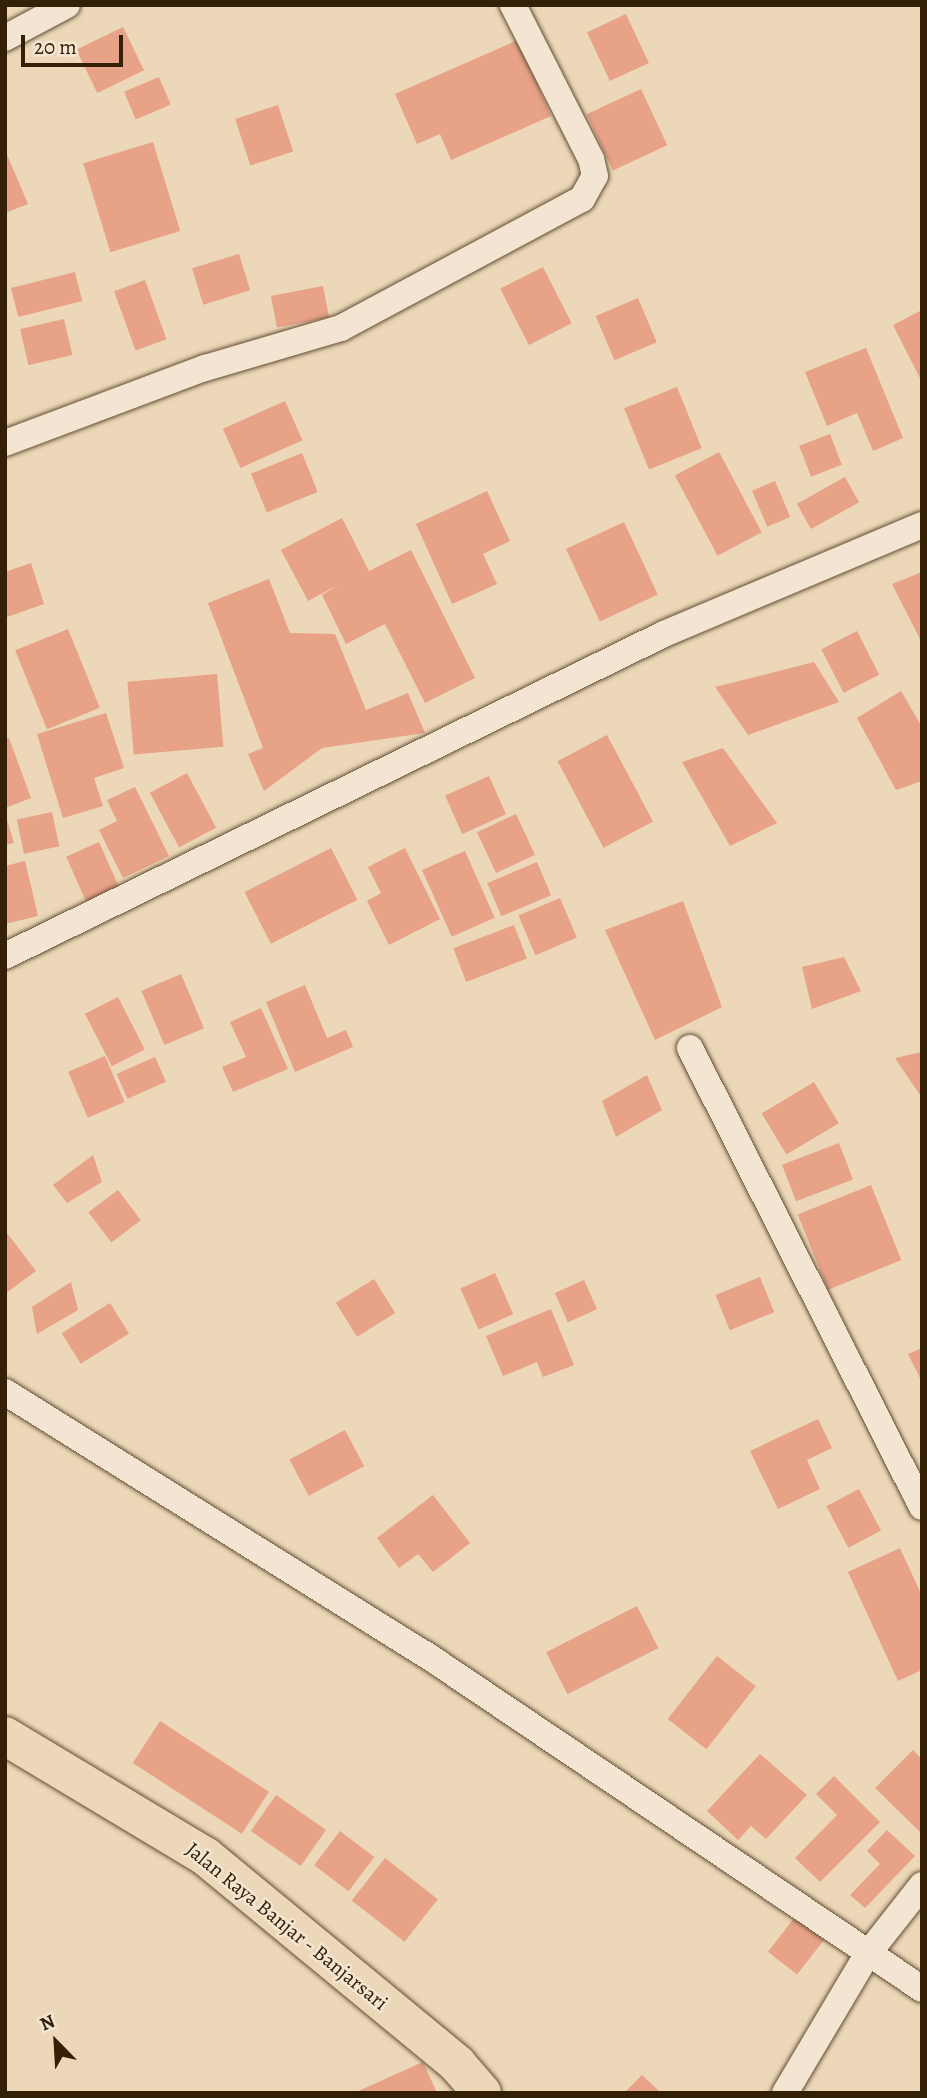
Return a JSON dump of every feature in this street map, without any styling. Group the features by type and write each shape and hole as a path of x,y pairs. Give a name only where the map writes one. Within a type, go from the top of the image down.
{"highway":[{"name":"Jalan Raya Banjar - Banjarsari","path":"5,1737 205,1856 457,2064 482,2093"}],"street":[{"path":"5,38 67,5"},
{"path":"5,443 205,368 341,328 582,199 595,176 591,159 513,5"},
{"path":"5,956 652,640 922,525"},
{"path":"691,1048 922,1507"},
{"path":"5,1392 425,1654 867,1955 922,1989"},
{"path":"785,2093 867,1955 922,1885"}],"building":[{"path":"626,14 649,63 610,81 587,32"},
{"path":"123,27 144,70 97,93 76,50"},
{"path":"518,40 551,116 451,160 440,134 417,144 395,94"},
{"path":"159,77 171,105 136,119 124,92"},
{"path":"641,89 667,145 613,171 587,114"},
{"path":"278,105 293,152 250,166 235,119"},
{"path":"153,142 180,231 110,252 83,163"},
{"path":"5,150 28,204 5,213"},
{"path":"239,254 250,290 203,305 192,268"},
{"path":"543,267 572,323 529,345 500,289"},
{"path":"75,272 82,301 18,317 11,288"},
{"path":"145,280 167,339 136,350 114,291"},
{"path":"323,286 329,317 277,328 271,296"},
{"path":"638,298 657,342 614,360 596,316"},
{"path":"922,310 922,382 893,325"},
{"path":"64,319 72,355 28,365 20,329"},
{"path":"866,348 903,438 873,451 857,413 827,426 805,372"},
{"path":"677,387 702,448 649,470 624,408"},
{"path":"285,401 302,440 240,468 223,429"},
{"path":"830,434 842,465 811,477 799,446"},
{"path":"719,452 762,532 718,556 675,475"},
{"path":"302,453 318,492 267,513 251,474"},
{"path":"845,477 859,502 811,529 797,504"},
{"path":"775,481 790,517 767,527 752,491"},
{"path":"487,491 510,541 483,554 497,584 452,604 416,524"},
{"path":"342,518 369,571 411,550 475,678 425,703 385,624 346,644 322,595 338,585 308,601 281,550"},
{"path":"624,522 658,595 600,622 566,549"},
{"path":"31,563 44,604 7,617 5,572"},
{"path":"922,572 922,643 892,584"},
{"path":"269,579 290,633 335,634 366,710 408,693 425,733 322,748 264,791 248,754 263,748 208,603"},
{"path":"68,629 100,708 47,729 15,650"},
{"path":"857,631 879,675 844,693 821,649"},
{"path":"814,662 839,702 748,735 715,687"},
{"path":"217,674 223,747 134,755 127,682"},
{"path":"901,691 922,727 922,781 896,790 857,718"},
{"path":"106,713 124,768 94,778 103,806 63,818 37,734"},
{"path":"607,735 653,822 604,848 558,761"},
{"path":"9,738 31,798 5,808 5,739"},
{"path":"723,748 777,823 730,846 682,762"},
{"path":"187,773 216,828 179,847 150,793"},
{"path":"489,776 506,814 462,834 445,796"},
{"path":"135,787 169,856 123,878 99,830 117,821 107,800"},
{"path":"52,812 59,846 24,854 17,819"},
{"path":"5,813 14,843 5,845"},
{"path":"516,814 535,855 496,873 477,832"},
{"path":"99,842 122,893 89,908 66,857"},
{"path":"331,848 357,900 271,944 245,892"},
{"path":"405,848 440,919 389,945 367,901 381,893 368,867"},
{"path":"465,851 495,918 452,937 422,870"},
{"path":"25,861 38,916 5,924 5,866"},
{"path":"537,862 551,895 501,916 487,883"},
{"path":"560,898 577,938 535,955 519,916"},
{"path":"683,901 722,1007 655,1040 605,930"},
{"path":"514,925 527,959 466,982 453,948"},
{"path":"844,957 861,991 812,1009 802,967"},
{"path":"181,974 204,1028 164,1045 141,991"},
{"path":"305,985 327,1038 346,1030 353,1047 295,1072 266,1002"},
{"path":"118,997 145,1050 112,1066 85,1014"},
{"path":"261,1008 288,1069 233,1092 222,1067 246,1057 230,1022"},
{"path":"922,1052 922,1098 895,1058"},
{"path":"105,1056 125,1102 88,1118 68,1072"},
{"path":"155,1057 166,1082 128,1099 117,1074"},
{"path":"647,1075 662,1110 616,1137 602,1101"},
{"path":"814,1082 839,1123 786,1155 762,1113"},
{"path":"839,1143 853,1179 796,1201 782,1165"},
{"path":"93,1155 102,1182 67,1203 53,1185"},
{"path":"871,1185 901,1260 828,1290 798,1215"},
{"path":"118,1190 141,1220 111,1243 88,1212"},
{"path":"7,1233 36,1271 5,1294 5,1234"},
{"path":"495,1273 513,1314 479,1330 460,1288"},
{"path":"760,1277 774,1312 730,1330 715,1295"},
{"path":"374,1279 395,1313 357,1337 336,1303"},
{"path":"584,1280 597,1309 568,1322 555,1293"},
{"path":"71,1282 78,1310 37,1334 32,1307"},
{"path":"110,1303 129,1334 81,1364 62,1333"},
{"path":"551,1309 574,1365 543,1377 537,1362 503,1376 486,1336"},
{"path":"922,1348 922,1382 908,1354"},
{"path":"818,1419 832,1448 807,1460 820,1489 778,1509 750,1451"},
{"path":"345,1430 364,1466 309,1496 289,1460"},
{"path":"859,1489 881,1530 848,1548 826,1506"},
{"path":"433,1495 470,1543 433,1572 418,1554 399,1568 377,1538"},
{"path":"900,1548 922,1596 922,1670 898,1681 848,1572"},
{"path":"637,1606 658,1648 567,1694 546,1652"},
{"path":"717,1656 756,1686 706,1749 668,1719"},
{"path":"160,1721 269,1792 242,1834 133,1763"},
{"path":"913,1750 922,1759 922,1834 875,1788"},
{"path":"760,1754 807,1795 766,1839 751,1826 738,1840 707,1811"},
{"path":"834,1776 880,1822 820,1882 795,1858 837,1815 816,1794"},
{"path":"276,1795 326,1830 301,1866 251,1831"},
{"path":"887,1830 915,1856 865,1908 850,1895 880,1864 867,1851"},
{"path":"340,1831 374,1857 348,1891 314,1865"},
{"path":"385,1858 438,1899 405,1942 352,1901"},
{"path":"795,1917 824,1940 797,1974 768,1952"},
{"path":"423,2062 437,2093 354,2093"},
{"path":"642,2075 661,2093 624,2093"}]}
